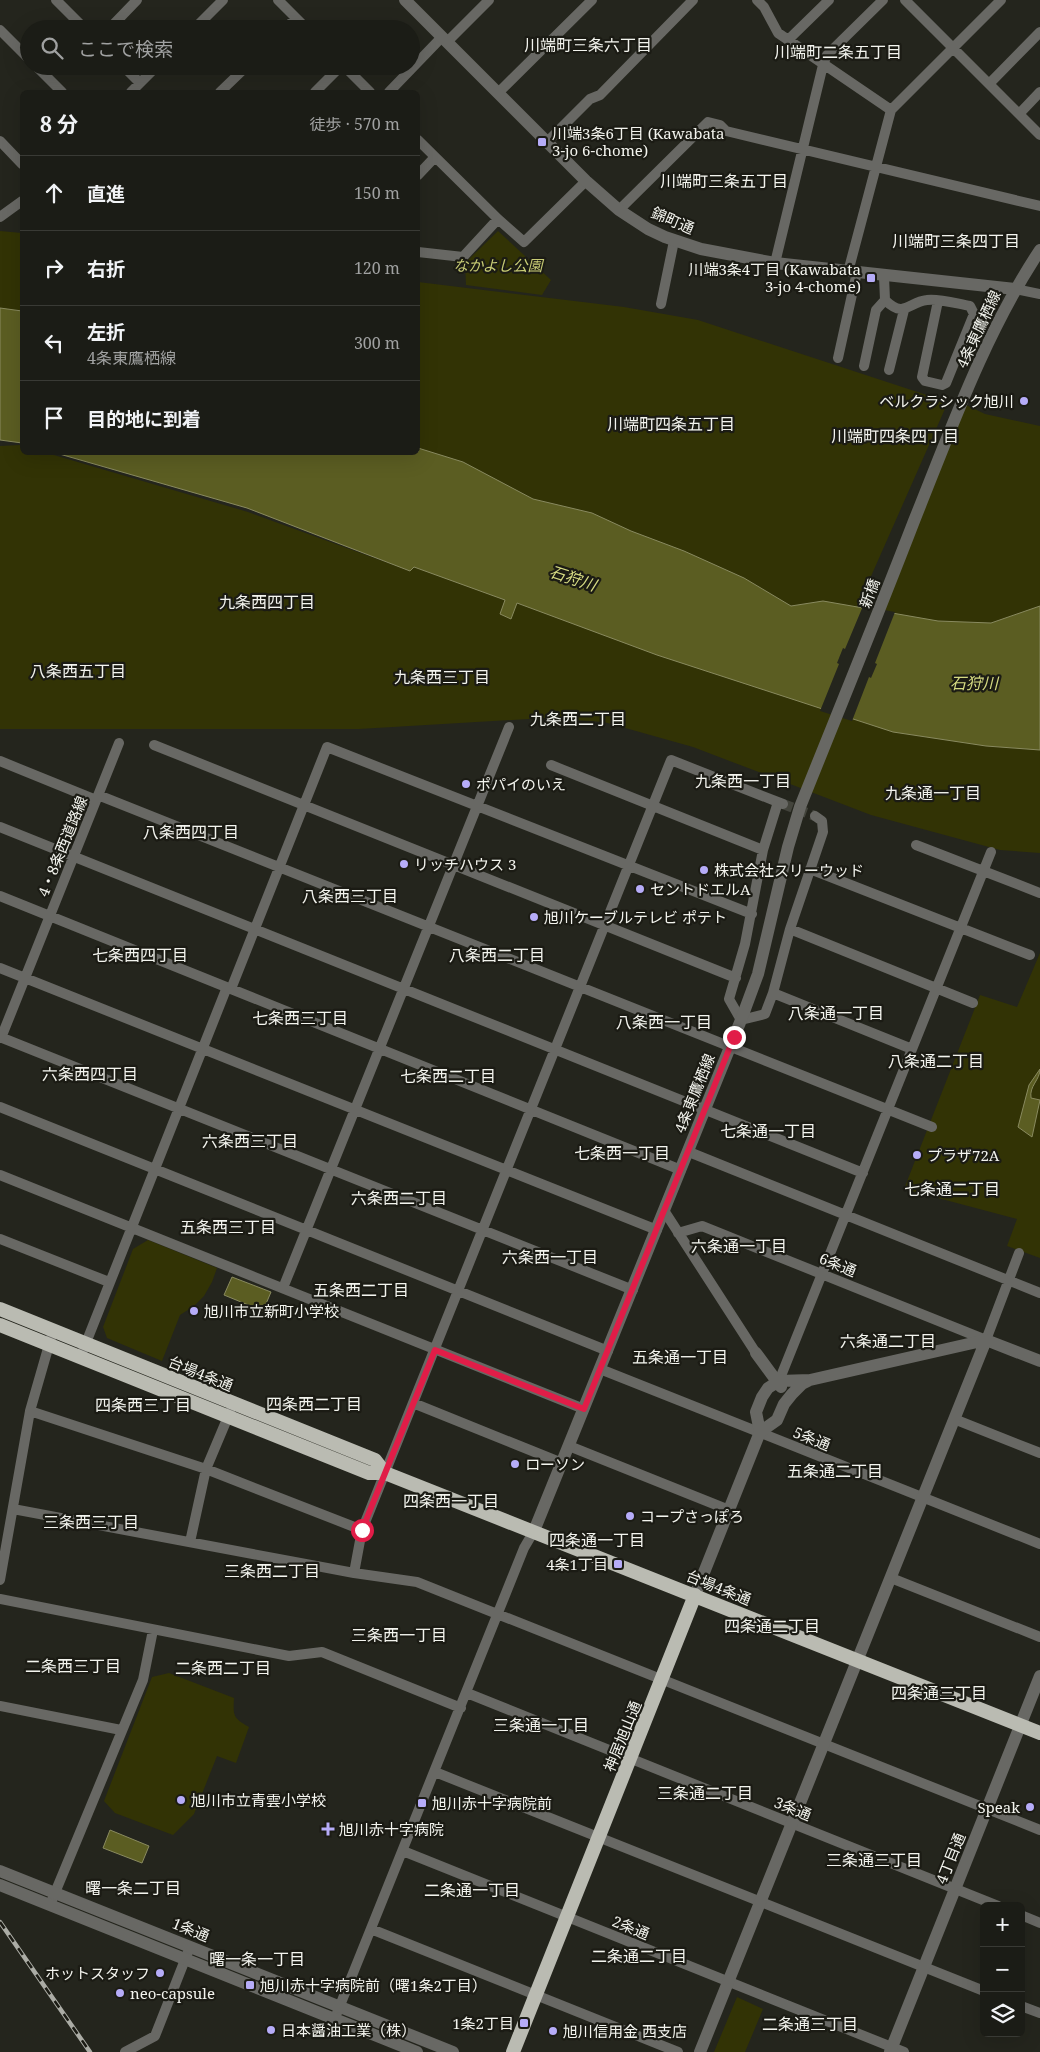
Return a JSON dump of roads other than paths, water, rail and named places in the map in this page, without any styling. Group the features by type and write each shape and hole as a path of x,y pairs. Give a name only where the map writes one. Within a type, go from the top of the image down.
{"highway":[{"name":"台場4条通","path":"0,1309 375,1460 386,1472"},
{"name":"台場4条通","path":"0,1326 369,1473 386,1472 1040,1733"},
{"name":"神居旭山通","path":"513,2052 695,1595"}],"street":[{"path":"56,0 76,20"},
{"path":"117,20 137,0"},
{"path":"203,20 223,0"},
{"path":"278,0 296,18"},
{"name":"錦町通","path":"405,0 586,181 619,210 648,229 701,249 774,264 1015,289"},
{"path":"420,62 488,0"},
{"path":"498,93 592,0"},
{"path":"547,142 590,99 600,95 693,0"},
{"path":"788,40 829,0"},
{"path":"774,264 823,65 828,54 883,0"},
{"path":"905,0 1040,135"},
{"path":"838,358 852,272 891,110 1002,0"},
{"path":"764,2 778,33 891,110"},
{"path":"0,30 20,50"},
{"path":"988,84 1040,32"},
{"path":"45,75 60,90"},
{"path":"132,75 140,83"},
{"path":"133,90 148,75"},
{"path":"222,90 238,75"},
{"path":"317,90 333,75"},
{"path":"352,75 368,90"},
{"path":"391,90 407,75"},
{"path":"1019,114 1040,92"},
{"path":"619,210 708,122 720,125 726,131 1040,206"},
{"path":"0,141 20,162"},
{"path":"420,142 524,242 586,181"},
{"path":"420,173 436,157"},
{"path":"0,217 4,216 20,203"},
{"path":"420,252 463,257 498,219"},
{"path":"661,304 674,240"},
{"name":"4条東鷹栖線","path":"952,426 983,354 1015,289 1040,250"},
{"path":"884,276 885,300 891,306 904,310 927,300 938,301 970,306 974,314 946,383 942,385 925,381 922,377 938,301"},
{"path":"1015,289 1040,294"},
{"path":"864,366 876,310 885,300"},
{"path":"889,370 904,310"},
{"name":"新橋","path":"815,771 952,426"},
{"path":"283,1288 509,727"},
{"path":"0,761 97,798 119,743"},
{"path":"154,745 736,978"},
{"path":"80,1358 154,1168 254,929 327,747 752,914"},
{"path":"354,1573 362,1530 671,760 780,803 763,850 752,914 729,999 741,1020 764,1014 773,993 790,930 823,832 818,818"},
{"path":"551,765 654,804 763,850"},
{"name":"4条東鷹栖線","path":"534,1531 665,1212 741,1020 758,974 788,847 800,807 815,771"},
{"name":"4・8条西道路線","path":"0,1038 97,798 279,868 932,1127"},
{"path":"0,827 863,1173"},
{"path":"916,845 1040,892"},
{"path":"762,1397 768,1388 779,1381 991,852"},
{"path":"810,869 1030,956"},
{"path":"0,896 681,1170"},
{"path":"790,930 973,1003"},
{"path":"0,968 657,1230"},
{"path":"773,993 912,1049"},
{"path":"0,1038 633,1290"},
{"path":"0,1107 608,1351"},
{"path":"688,1152 1040,1293"},
{"path":"0,1175 584,1409"},
{"path":"665,1212 756,1353 779,1381 785,1394 784,1404"},
{"name":"6条通","path":"678,1233 702,1226 986,1340"},
{"path":"0,1239 109,1282"},
{"path":"700,2052 891,1578 1019,1253"},
{"path":"0,1580 30,1411 48,1345 54,1331"},
{"path":"986,1340 1040,1361"},
{"name":"神居旭山通","path":"779,1381 810,1380 986,1340"},
{"name":"神居旭山通","path":"695,1595 760,1432 756,1412 762,1397 762,1369 756,1353"},
{"name":"5条通","path":"600,1369 1040,1544"},
{"name":"神居旭山通","path":"760,1432 777,1420 784,1404 802,1384 810,1380"},
{"path":"190,1542 206,1469 234,1403"},
{"path":"413,1403 562,1464"},
{"path":"30,1411 206,1469 362,1530"},
{"path":"954,1419 1040,1454"},
{"path":"569,1446 730,1510"},
{"path":"13,1509 354,1573 417,1582 1040,1830"},
{"path":"335,2018 524,1548 534,1531"},
{"path":"891,1578 1040,1636"},
{"path":"0,1599 289,1656 322,1652 461,1708"},
{"path":"50,1905 143,1680 153,1630"},
{"name":"4丁目通","path":"891,2050 1040,1676"},
{"name":"3条通","path":"466,1693 988,1902"},
{"path":"0,1706 121,1730"},
{"path":"434,1772 980,1989"},
{"name":"2条通","path":"403,1851 728,1981 891,2050 904,2052"},
{"name":"1条通","path":"0,1871 453,2052"},
{"name":"1条通","path":"0,1885 417,2052"},
{"path":"1025,1917 1040,1923"},
{"path":"371,1929 678,2052"},
{"path":"125,2052 155,2036 190,1947"},
{"path":"1025,2007 1040,2013"}],"water":[{"path":"0,308 20,311 20,443 0,440"},
{"name":"石狩川","path":"420,449 463,462 533,499 592,513 631,531 684,551 744,578 791,606 823,601 938,621 991,623 1040,606 1040,750 986,746 893,732 657,655 517,603 511,619 500,614 505,600 414,567 410,571 247,508 63,455 420,455"},
{"path":"1040,1069 1031,1094 1031,1098 1040,1100 1032,1137 1018,1127 1029,1085"},
{"path":"232,1277 271,1292 263,1311 224,1295"},
{"path":"110,1830 149,1846 142,1863 103,1848"}],"tunnel":[{"path":"783,804 815,816"}],"railway":[{"path":"0,1922 90,2052"}],"place":[{"name":"川端3条6丁目 (Kawabata 3-jo 6-chome)","path":"542,142"},
{"name":"川端3条4丁目 (Kawabata 3-jo 4-chome)","path":"871,278"},
{"name":"ベルクラシック旭川","path":"1024,401"},
{"name":"ポパイのいえ","path":"466,784"},
{"name":"リッチハウス 3","path":"404,864"},
{"name":"株式会社スリーウッド","path":"704,870"},
{"name":"セントドエルA","path":"640,889"},
{"name":"旭川ケーブルテレビ ポテト","path":"534,917"},
{"name":"プラザ72A","path":"917,1155"},
{"name":"旭川市立新町小学校","path":"194,1311"},
{"name":"ローソン","path":"515,1464"},
{"name":"コープさっぽろ","path":"630,1516"},
{"name":"4条1丁目","path":"618,1564"},
{"name":"旭川市立青雲小学校","path":"181,1800"},
{"name":"旭川赤十字病院前","path":"422,1803"},
{"name":"Speak","path":"1030,1807"},
{"name":"旭川赤十字病院","path":"328,1829"},
{"name":"ホットスタッフ","path":"160,1973"},
{"name":"旭川赤十字病院前（曙1条2丁目）","path":"250,1985"},
{"name":"neo‐capsule","path":"120,1993"},
{"name":"1条2丁目","path":"524,2023"},
{"name":"日本醤油工業（株）","path":"271,2030"},
{"name":"旭川信用金 西支店","path":"553,2031"}],"district":[{"name":"川端町三条六丁目","path":"588,45"},
{"name":"川端町二条五丁目","path":"838,52"},
{"name":"川端町三条五丁目","path":"724,181"},
{"name":"川端町三条四丁目","path":"956,241"},
{"name":"川端町四条五丁目","path":"671,424"},
{"name":"川端町四条四丁目","path":"895,436"},
{"name":"九条西四丁目","path":"267,602"},
{"name":"八条西五丁目","path":"78,671"},
{"name":"九条西三丁目","path":"442,677"},
{"name":"九条西二丁目","path":"578,719"},
{"name":"九条西一丁目","path":"743,781"},
{"name":"九条通一丁目","path":"933,793"},
{"name":"八条西四丁目","path":"191,832"},
{"name":"八条西三丁目","path":"350,896"},
{"name":"七条西四丁目","path":"140,955"},
{"name":"八条西二丁目","path":"497,955"},
{"name":"八条通一丁目","path":"836,1013"},
{"name":"七条西三丁目","path":"300,1018"},
{"name":"八条西一丁目","path":"664,1022"},
{"name":"八条通二丁目","path":"936,1061"},
{"name":"六条西四丁目","path":"90,1074"},
{"name":"七条西二丁目","path":"448,1076"},
{"name":"七条通一丁目","path":"768,1131"},
{"name":"六条西三丁目","path":"250,1141"},
{"name":"七条西一丁目","path":"622,1153"},
{"name":"七条通二丁目","path":"952,1189"},
{"name":"六条西二丁目","path":"399,1198"},
{"name":"五条西三丁目","path":"228,1227"},
{"name":"六条通一丁目","path":"739,1246"},
{"name":"六条西一丁目","path":"550,1257"},
{"name":"五条西二丁目","path":"361,1290"},
{"name":"六条通二丁目","path":"888,1341"},
{"name":"五条通一丁目","path":"680,1357"},
{"name":"四条西二丁目","path":"314,1404"},
{"name":"四条西三丁目","path":"143,1405"},
{"name":"五条通二丁目","path":"835,1471"},
{"name":"四条西一丁目","path":"451,1501"},
{"name":"三条西三丁目","path":"91,1522"},
{"name":"四条通一丁目","path":"597,1540"},
{"name":"三条西二丁目","path":"272,1571"},
{"name":"四条通二丁目","path":"772,1626"},
{"name":"三条西一丁目","path":"399,1635"},
{"name":"二条西三丁目","path":"73,1666"},
{"name":"二条西二丁目","path":"223,1668"},
{"name":"四条通三丁目","path":"939,1693"},
{"name":"三条通一丁目","path":"541,1725"},
{"name":"三条通二丁目","path":"705,1793"},
{"name":"三条通三丁目","path":"874,1860"},
{"name":"曙一条二丁目","path":"133,1888"},
{"name":"二条通一丁目","path":"472,1890"},
{"name":"二条通二丁目","path":"639,1956"},
{"name":"曙一条一丁目","path":"257,1959"},
{"name":"二条通三丁目","path":"810,2024"}],"park label":[{"name":"なかよし公園","path":"498,265"}]}
